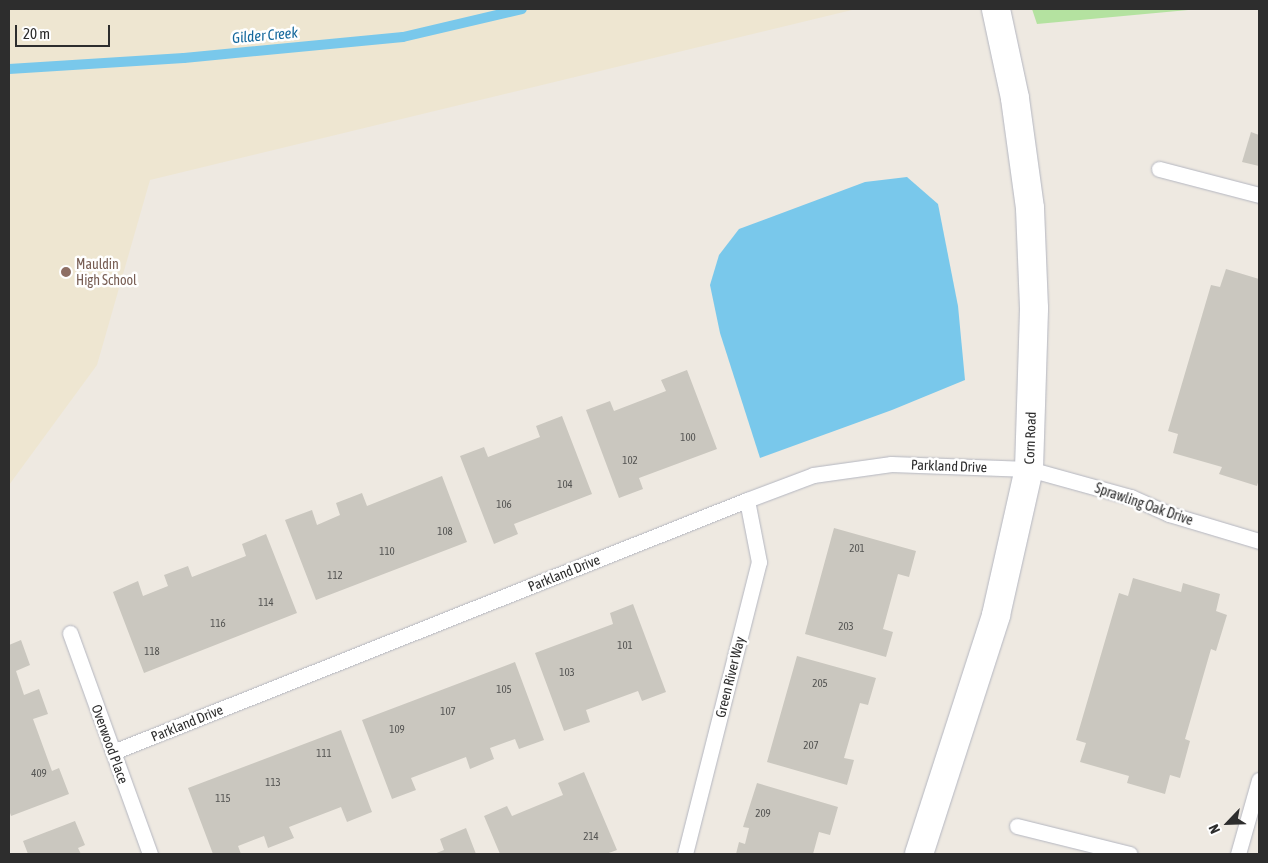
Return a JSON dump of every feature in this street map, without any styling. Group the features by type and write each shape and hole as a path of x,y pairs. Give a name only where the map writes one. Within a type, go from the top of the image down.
{"street":[{"name":"Corn Road","path":"919,854 996,615 1029,469 1034,308 1030,208 1015,98 996,9"}],"lane":[{"path":"1159,169 1259,195"},
{"name":"Parkland Drive","path":"113,752 747,500 813,476 891,464 1029,469"},
{"name":"Sprawling Oak Drive","path":"1029,469 1131,497 1169,514 1259,541"},
{"name":"Green River Way","path":"685,854 759,562 747,500"},
{"name":"Overwood Place","path":"70,633 150,854"},
{"path":"1238,854 1259,780"},
{"path":"1017,826 1130,854"}],"shaded area":[{"name":"Mauldin High School","path":"9,9 856,9 150,180 97,365 9,485"}],"green space":[{"path":"1032,9 1199,9 1037,24"}],"water":[{"path":"907,177 938,204 958,306 965,380 892,410 760,458 720,333 710,285 719,255 739,229 865,182"}],"building":[{"path":"1251,132 1259,135 1259,166 1242,162"},
{"path":"1226,269 1259,279 1259,479 1257,486 1219,474 1222,467 1173,453 1178,434 1168,431 1211,285 1220,287"},
{"path":"687,370 717,449 639,478 643,489 619,498 586,410 610,401 614,411 666,391 661,380"},
{"path":"562,416 592,494 514,524 518,534 494,544 460,456 484,447 488,457 540,437 536,426"},
{"path":"442,476 467,542 316,600 285,520 312,510 317,525 340,515 336,503 362,493 367,506"},
{"path":"834,528 916,551 909,577 898,574 883,629 893,632 886,657 805,634"},
{"path":"266,534 297,613 144,673 113,592 138,581 143,596 168,586 164,575 188,566 192,577 246,556 242,544"},
{"path":"1133,578 1181,592 1183,583 1220,594 1216,611 1227,615 1216,651 1211,649 1185,739 1190,741 1180,778 1170,775 1165,794 1127,783 1129,776 1080,762 1086,743 1076,740 1119,593 1128,596"},
{"path":"633,604 666,692 642,701 638,691 586,710 590,722 564,731 535,653 613,624 610,613"},
{"path":"21,640 30,665 16,671 24,695 39,689 48,714 33,719 52,771 59,768 69,794 11,816 9,810 9,645"},
{"path":"797,656 876,678 868,705 860,703 844,758 854,760 847,785 767,762"},
{"path":"515,662 544,740 519,749 515,739 490,748 494,759 470,769 466,757 411,778 416,790 392,799 362,720"},
{"path":"341,730 372,812 347,822 341,807 289,827 294,838 268,848 264,836 238,846 241,854 213,854 188,788"},
{"path":"584,772 617,850 606,854 500,854 484,816 507,806 512,816 563,795 558,783"},
{"path":"757,783 838,807 830,835 819,832 813,854 736,854 739,842 745,844 749,828 743,827"},
{"path":"75,821 85,845 78,848 81,854 28,854 23,841"},
{"path":"466,828 476,854 434,854 444,850 440,839"}],"waterway":[{"name":"Gilder Creek","path":"9,69 184,58 403,37 522,9"}],"place":[{"name":"Mauldin High School","path":"66,272"}]}
